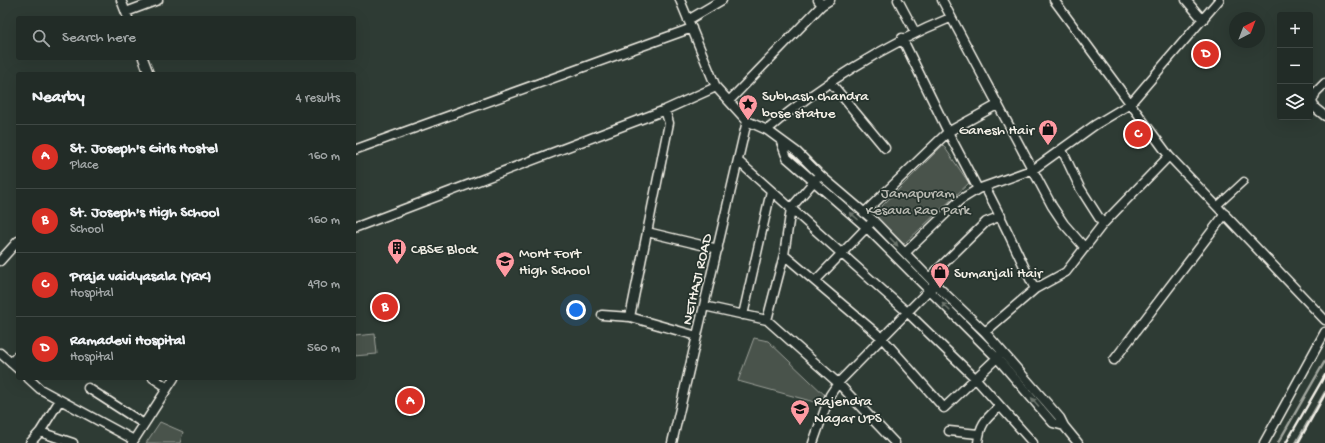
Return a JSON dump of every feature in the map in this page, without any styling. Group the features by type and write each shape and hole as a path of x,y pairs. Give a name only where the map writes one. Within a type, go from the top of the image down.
{"street":[{"path":"121,0 127,15 158,0"},
{"path":"680,0 716,88 747,121 767,130 781,142 797,152 819,174 864,214 873,220 905,253 1053,423 1064,426"},
{"path":"356,149 690,24 722,0"},
{"path":"729,101 820,3 830,0"},
{"path":"898,0 915,32"},
{"path":"942,0 950,18 1034,169 1052,206 1064,224 1085,248"},
{"path":"1054,0 1169,156 1325,320"},
{"path":"1186,0 1203,20"},
{"path":"905,253 960,200 981,188 1034,169 1095,125 1130,104 1219,0"},
{"path":"767,130 831,83 902,38 950,18"},
{"path":"902,38 948,132 981,188 1001,216 1007,232 1035,289"},
{"path":"144,60 148,72"},
{"path":"831,83 885,148"},
{"path":"1325,83 1316,92 1312,102 1315,108 1325,116"},
{"path":"356,227 665,110 716,88"},
{"path":"864,214 948,132 998,105"},
{"path":"630,317 669,123 665,110"},
{"name":"NETHAJI ROAD","path":"672,443 747,121"},
{"path":"781,142 787,158 985,332 1060,418 1064,426 1078,443"},
{"path":"1062,150 1080,188 1103,224"},
{"path":"985,332 1035,289 1066,272 1103,224 1169,156"},
{"path":"738,161 907,312 975,378 1033,443"},
{"path":"767,320 784,255 791,208 819,174"},
{"path":"1217,206 1244,181"},
{"path":"743,315 771,191"},
{"path":"1114,360 1225,214"},
{"path":"813,443 830,395 838,382 907,312 986,222 1001,216"},
{"path":"815,281 873,220"},
{"path":"647,232 718,249"},
{"path":"0,261 16,243"},
{"path":"784,255 882,338 944,408 1004,352"},
{"path":"704,306 767,320 838,382 895,443"},
{"path":"602,315 630,317 697,336"},
{"path":"1264,443 1325,332"},
{"path":"0,353 16,367"},
{"path":"11,363 16,358"},
{"path":"30,380 40,389 133,441 173,380"},
{"path":"156,380 165,386 166,390"},
{"path":"88,388 144,424"},
{"path":"30,443 40,432 60,400"},
{"path":"978,443 978,434 983,423 1000,406"},
{"path":"949,431 978,434"},
{"path":"40,432 73,443"}],"green space":[{"name":"Jamapuram Kesava Rao Park","path":"943,145 969,183 904,244 873,215"},
{"path":"375,334 377,354 356,356 356,336"},
{"path":"754,338 768,341 828,398 818,403 738,381"},
{"path":"160,422 183,432 180,443 146,443"}],"waterway":[{"path":"1278,443 1325,361"},
{"path":"1296,443 1325,392"}],"railway":[{"path":"1286,443 1325,375"},
{"path":"1298,443 1325,394"}],"place":[{"name":"Ramadevi Hospital","path":"1206,54"},
{"name":"Subhash chandra bose statue","path":"748,121"},
{"name":"Praja vaidyasala (YRK)","path":"1138,134"},
{"name":"Ganesh Hair","path":"1048,146"},
{"name":"CBSE Block","path":"397,265"},
{"name":"Mont Fort High School","path":"505,278"},
{"name":"Sumanjali Hair","path":"940,289"},
{"name":"St. Joseph's High School","path":"385,307"},
{"name":"St. Joseph's Girls Hostel","path":"410,401"},
{"name":"Rajendra Nagar UPS","path":"800,426"}]}
